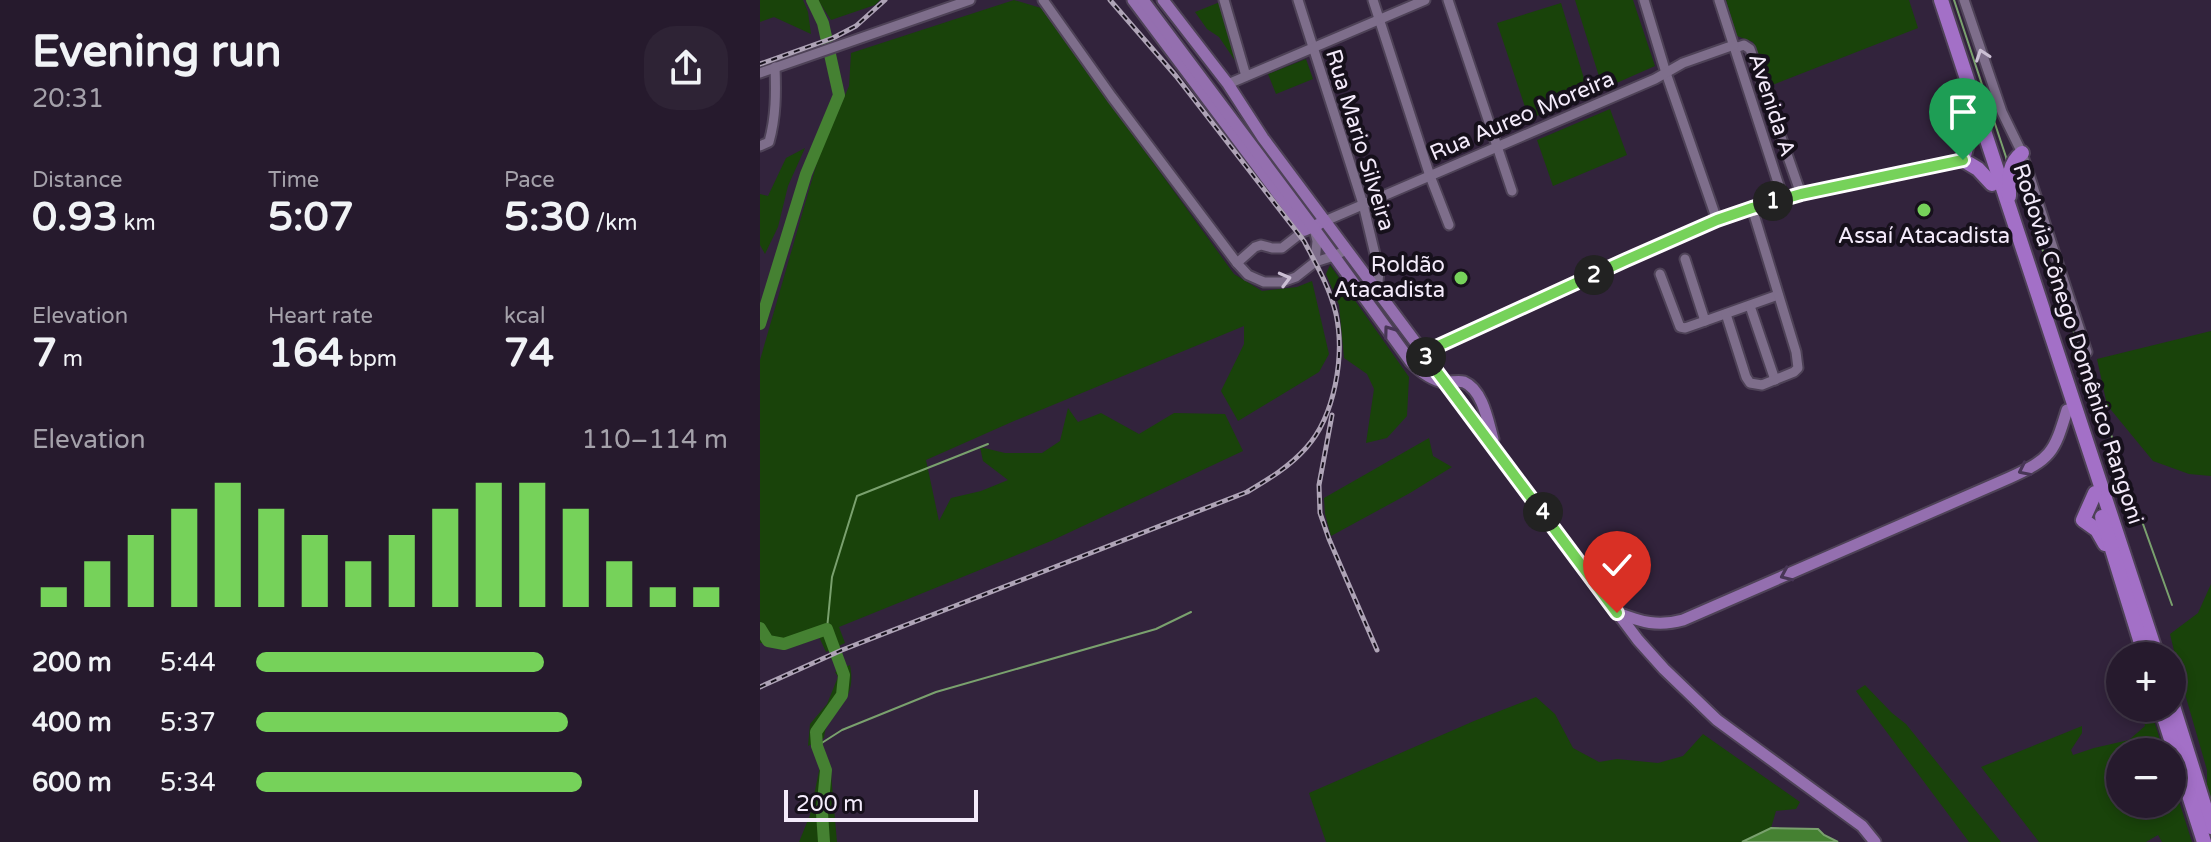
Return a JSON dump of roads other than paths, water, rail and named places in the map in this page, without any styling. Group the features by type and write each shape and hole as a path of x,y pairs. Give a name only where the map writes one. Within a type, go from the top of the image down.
{"highway":[{"name":"Rodovia Cônego Domênico Rangoni","path":"1931,0 2095,493 2141,642"},
{"name":"Rodovia Cônego Domênico Rangoni","path":"1944,0 1950,30 2152,642"},
{"path":"1966,107 1968,139 1963,160 1978,169 1992,184"},
{"path":"2010,208 2010,173 2014,160 2022,153"},
{"path":"2167,722 2211,827"},
{"path":"2176,722 2204,842"}],"main road":[{"path":"1133,0 1314,226 1346,250 1638,640 1717,720 1862,826 1875,842"},
{"path":"1143,0 1314,226 1411,362 1425,375 1445,382 1459,381 1472,388 1484,409 1495,448"},
{"path":"1163,0 1228,84 1314,226"},
{"path":"1617,613 1647,624 1683,620 2027,470 2053,450 2067,410"}],"street":[{"path":"760,73 970,0"},
{"path":"1043,0 1112,97 1248,275 1264,282 1289,280 1315,262 1346,250"},
{"path":"1224,0 1246,76"},
{"name":"Rua Mario Silveira","path":"1298,0 1363,204 1379,271 1377,292"},
{"path":"1373,0 1449,225"},
{"path":"1228,84 1425,0"},
{"path":"1448,0 1512,191"},
{"path":"1644,0 1717,220"},
{"path":"1719,0 1734,46"},
{"path":"1964,0 2002,112 2022,153 2087,352"},
{"name":"Avenida A","path":"1783,198 1734,46 1744,45 1750,49 1801,194"},
{"name":"Rua Aureo Moreira","path":"1237,263 1255,247 1282,248 1314,226 1363,204 1683,63 1734,46"},
{"path":"760,146 769,142 774,121 775,67"},
{"path":"1754,107 1768,101"},
{"path":"1766,144 1782,139"},
{"path":"1423,353 1717,220 1783,198 1963,160"},
{"path":"1726,314 1750,383 1762,385 1798,368 1796,352 1752,208"},
{"path":"1314,226 1317,241 1315,262"},
{"path":"1685,259 1705,321"},
{"path":"1660,274 1680,327 1685,328 1778,295"},
{"path":"1750,306 1775,380"}],"waterway":[{"path":"760,324 806,174 839,95 823,23 812,0"},
{"path":"1954,0 2007,166"},
{"path":"2015,173 2019,177 2063,313 2075,334 2172,605"},
{"path":"827,629 832,577 857,496 988,444"},
{"path":"817,746 842,730 936,692 1156,629 1191,612"},
{"path":"760,628 768,641 784,644 827,629 844,675 842,695 816,732 817,746 826,770 822,813 824,842"}],"railway":[{"path":"760,64 833,38 856,26 885,0"},
{"path":"760,687 842,650 1247,492 1299,455 1316,435 1331,403 1339,348 1336,314 1318,267 1304,241 1176,76 1110,0"},
{"path":"1332,415 1319,485 1320,513 1377,650"}],"place":[{"name":"Assaí Atacadista","path":"1924,210"},
{"name":"Roldão Atacadista","path":"1461,278"}]}
